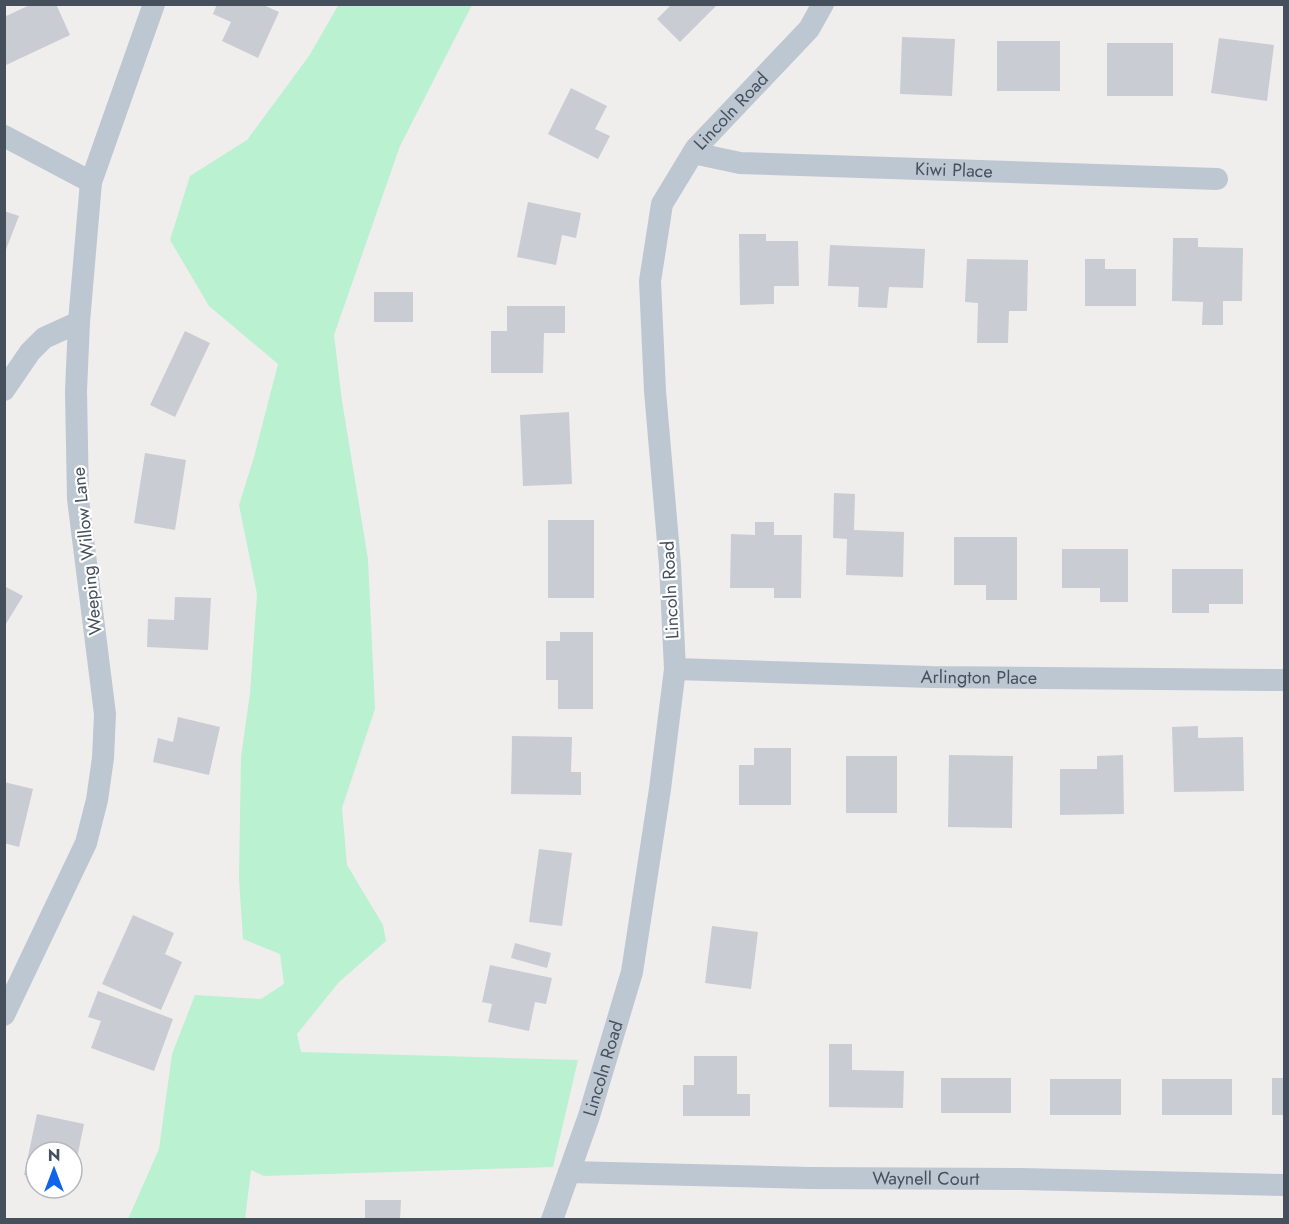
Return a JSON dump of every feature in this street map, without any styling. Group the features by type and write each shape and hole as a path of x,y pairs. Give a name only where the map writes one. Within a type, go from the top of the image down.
{"street":[{"name":"Weeping Willow Lane","path":"4,1015 86,843 97,800 103,758 105,714 78,499 76,391 79,322 91,182 154,4"},
{"name":"Lincoln Road","path":"552,1220 589,1116 632,972 660,789 675,669 670,565 655,390 650,281 662,204 693,153 750,88 809,28 823,4"},
{"path":"4,136 91,182"},
{"name":"Kiwi Place","path":"693,153 740,163 1217,179"},
{"path":"4,390 30,352 44,338 79,322"},
{"name":"Arlington Place","path":"675,669 931,677 1284,680"},
{"name":"Waynell Court","path":"569,1172 1284,1185"}],"green space":[{"path":"339,4 472,5 400,146 334,335 342,401 368,559 375,709 342,808 347,865 383,925 386,941 339,982 297,1034 301,1052 578,1060 553,1167 264,1176 251,1170 245,1219 128,1219 159,1149 172,1054 195,995 261,999 284,984 280,954 243,939 239,879 241,757 250,693 257,594 239,505 278,364 209,306 170,240 190,176 247,140 309,56"}],"building":[{"path":"32,4 56,4 70,35 4,66 4,17"},
{"path":"217,4 261,4 279,12 258,58 222,41 231,22 213,14"},
{"path":"672,4 718,4 680,42 657,19"},
{"path":"902,37 955,39 952,96 900,94"},
{"path":"1219,38 1274,45 1267,101 1211,93"},
{"path":"997,41 1060,41 1060,91 997,91"},
{"path":"1107,43 1173,43 1173,96 1107,96"},
{"path":"571,88 607,106 595,129 610,136 598,159 548,134"},
{"path":"528,202 581,213 576,238 562,235 556,265 517,257"},
{"path":"4,211 19,216 5,252 4,252"},
{"path":"739,234 766,234 766,241 798,241 799,286 774,286 774,304 740,305"},
{"path":"1173,238 1198,238 1198,247 1243,248 1242,301 1223,301 1223,325 1202,325 1203,302 1172,301"},
{"path":"830,245 925,249 923,288 889,287 887,308 858,307 859,287 828,286"},
{"path":"967,259 1028,260 1027,311 1009,311 1008,343 977,343 978,303 965,302"},
{"path":"1085,259 1105,259 1105,269 1136,269 1136,306 1085,306"},
{"path":"374,292 413,292 413,322 374,322"},
{"path":"507,306 565,306 565,333 544,333 543,373 491,373 491,331 507,331"},
{"path":"185,331 210,343 175,417 150,405"},
{"path":"569,412 572,484 523,486 520,415"},
{"path":"145,453 186,460 175,530 134,523"},
{"path":"834,493 855,494 854,530 904,532 903,577 846,575 847,539 833,538"},
{"path":"548,520 594,520 594,598 548,598"},
{"path":"755,522 774,522 774,535 802,535 801,598 774,598 774,588 730,588 731,534 755,535"},
{"path":"954,537 1017,537 1017,600 986,600 986,585 954,585"},
{"path":"1062,549 1128,549 1128,602 1100,602 1100,588 1062,588"},
{"path":"1172,569 1243,569 1243,604 1209,604 1209,613 1172,613"},
{"path":"4,586 23,596 4,627"},
{"path":"175,597 211,598 208,650 147,647 148,619 174,620"},
{"path":"560,632 593,632 593,709 558,709 558,680 546,680 546,641 560,641"},
{"path":"178,717 220,727 209,775 153,762 158,738 173,742"},
{"path":"1198,726 1198,738 1243,737 1244,791 1174,792 1172,727"},
{"path":"512,736 572,737 571,772 581,772 581,795 511,794"},
{"path":"754,748 791,748 791,805 739,805 739,765 754,765"},
{"path":"949,755 1013,756 1012,828 948,827"},
{"path":"1123,755 1124,814 1060,815 1060,769 1097,769 1097,756"},
{"path":"846,756 897,756 897,813 846,813"},
{"path":"4,782 33,789 19,847 4,843"},
{"path":"539,849 572,853 562,926 529,922"},
{"path":"133,915 174,933 165,954 182,962 161,1010 102,984"},
{"path":"712,926 758,932 751,989 705,983"},
{"path":"515,943 551,953 547,968 511,958"},
{"path":"490,965 552,978 546,1004 535,1002 529,1031 488,1022 492,1004 482,1002"},
{"path":"98,991 173,1019 154,1071 91,1048 101,1021 88,1017"},
{"path":"829,1044 852,1044 852,1070 904,1071 903,1108 829,1107"},
{"path":"694,1056 737,1056 737,1094 750,1094 750,1116 683,1116 683,1085 694,1085"},
{"path":"941,1078 1011,1078 1011,1113 941,1113"},
{"path":"1272,1078 1284,1078 1284,1115 1272,1115"},
{"path":"1050,1079 1121,1079 1121,1115 1050,1115"},
{"path":"1162,1079 1232,1079 1232,1115 1162,1115"},
{"path":"37,1114 84,1124 81,1140 31,1140"},
{"path":"365,1200 401,1200 400,1220 365,1220"}]}
